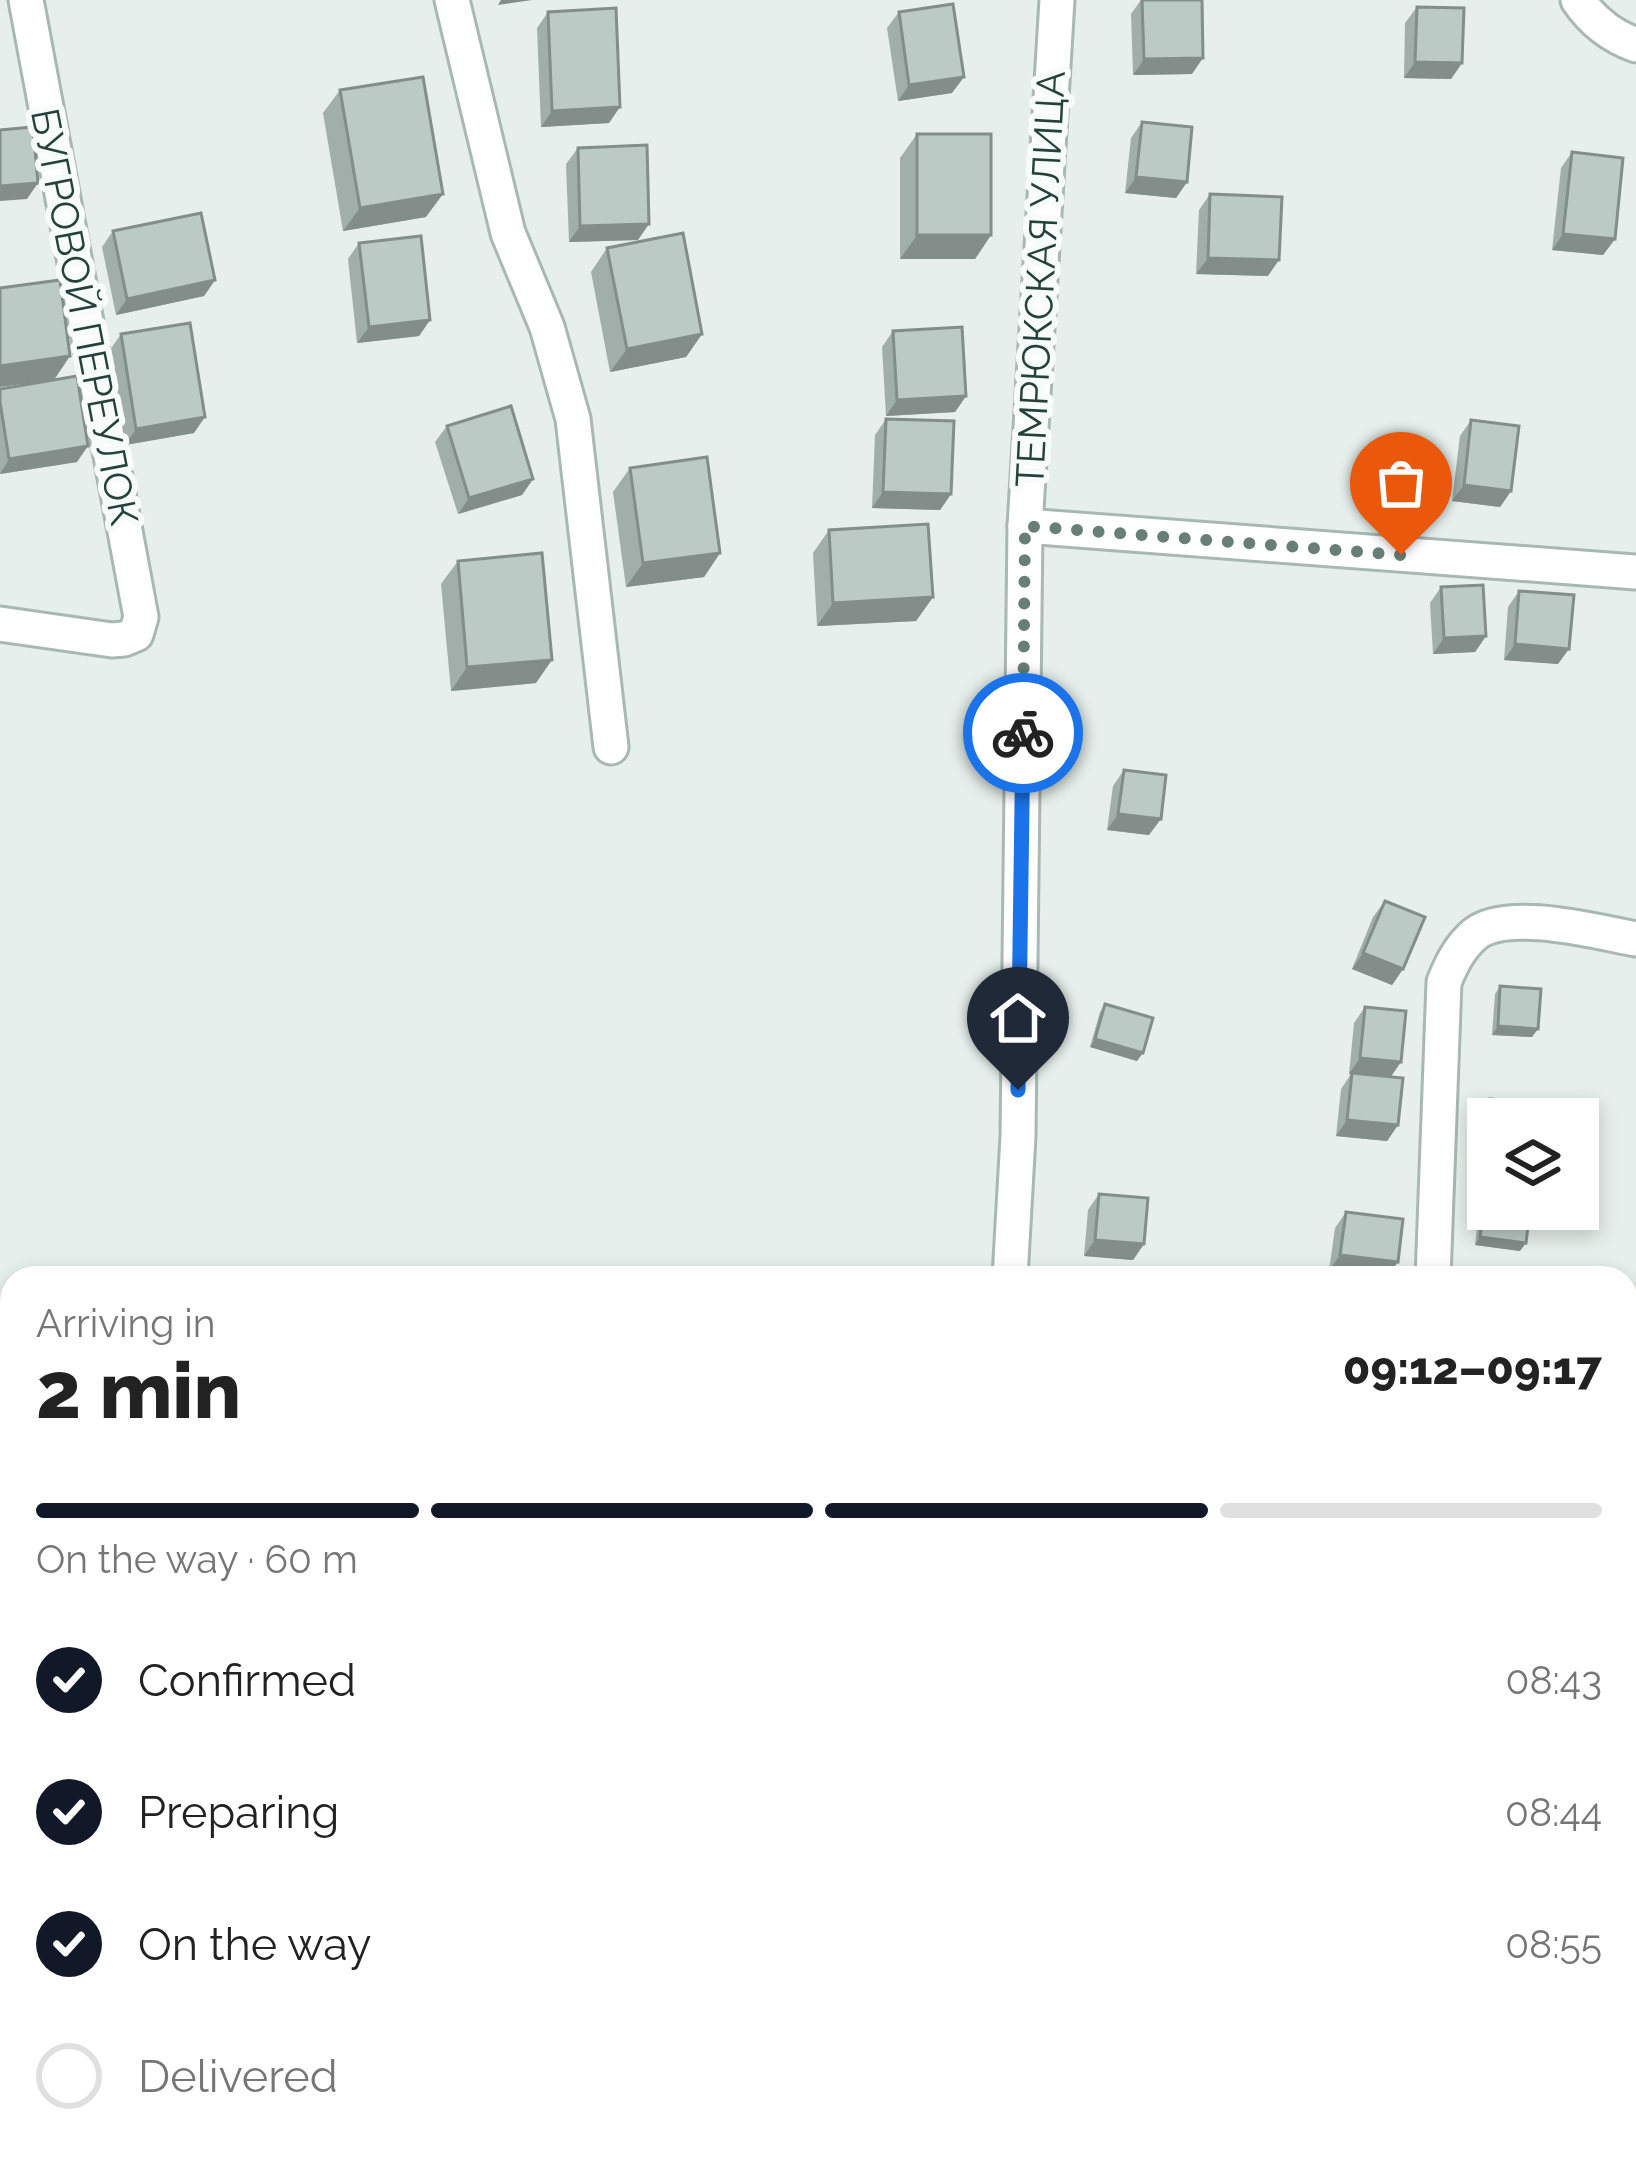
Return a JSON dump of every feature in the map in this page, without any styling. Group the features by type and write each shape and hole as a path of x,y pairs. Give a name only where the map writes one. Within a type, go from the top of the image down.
{"street":[{"name":"БУГРОВОЙ ПЕРЕУЛОК","path":"0,624 112,640 136,634 141,617 26,0"},
{"path":"452,0 508,233 547,327 573,419 611,747"},
{"name":"ТЕМРЮКСКАЯ УЛИЦА","path":"1011,1266 1018,1136 1025,526 1057,0"},
{"path":"1579,0 1606,30 1636,45"},
{"path":"1025,526 1636,572"},
{"path":"1433,1266 1444,982 1456,953 1480,930 1529,921 1636,939"}],"building":[{"path":"1142,0 1202,0 1203,58 1144,59"},
{"path":"953,4 964,77 909,85 899,12"},
{"path":"1417,7 1464,8 1462,63 1415,62"},
{"path":"616,8 620,107 552,111 548,12"},
{"path":"423,77 443,194 360,208 340,90"},
{"path":"1142,122 1192,127 1187,182 1136,177"},
{"path":"33,127 38,183 0,186 0,130"},
{"path":"917,134 991,134 991,235 917,235"},
{"path":"647,145 649,224 580,226 578,148"},
{"path":"1572,152 1623,158 1615,239 1563,234"},
{"path":"1210,194 1282,197 1279,260 1208,258"},
{"path":"201,213 215,280 127,299 113,231"},
{"path":"683,233 702,334 627,349 607,248"},
{"path":"421,236 430,320 369,327 359,243"},
{"path":"60,280 70,356 0,366 0,288"},
{"path":"190,323 205,417 136,429 121,334"},
{"path":"962,327 966,396 897,400 893,331"},
{"path":"77,376 88,446 9,459 0,389"},
{"path":"511,406 533,479 469,498 447,426"},
{"path":"886,419 954,421 951,494 883,492"},
{"path":"1471,420 1519,426 1511,491 1464,485"},
{"path":"707,457 720,553 643,563 630,468"},
{"path":"928,524 933,597 833,603 829,530"},
{"path":"542,553 552,660 467,667 458,561"},
{"path":"1483,585 1486,636 1444,638 1441,587"},
{"path":"1519,591 1574,595 1569,649 1515,644"},
{"path":"1124,770 1166,775 1161,819 1118,814"},
{"path":"1385,901 1425,917 1403,969 1363,953"},
{"path":"1500,986 1541,989 1538,1029 1498,1026"},
{"path":"1105,1004 1153,1018 1143,1053 1095,1039"},
{"path":"1365,1007 1406,1011 1401,1062 1360,1058"},
{"path":"1352,1073 1403,1078 1398,1125 1347,1120"},
{"path":"1099,1194 1148,1198 1144,1244 1095,1240"},
{"path":"1346,1212 1403,1219 1398,1262 1340,1255"},
{"path":"1481,1230 1528,1230 1526,1243 1480,1237"}],"way so far":[{"path":"1023,733 1025,526 1401,555"}],"route":[{"path":"1018,1090 1023,733"}]}
